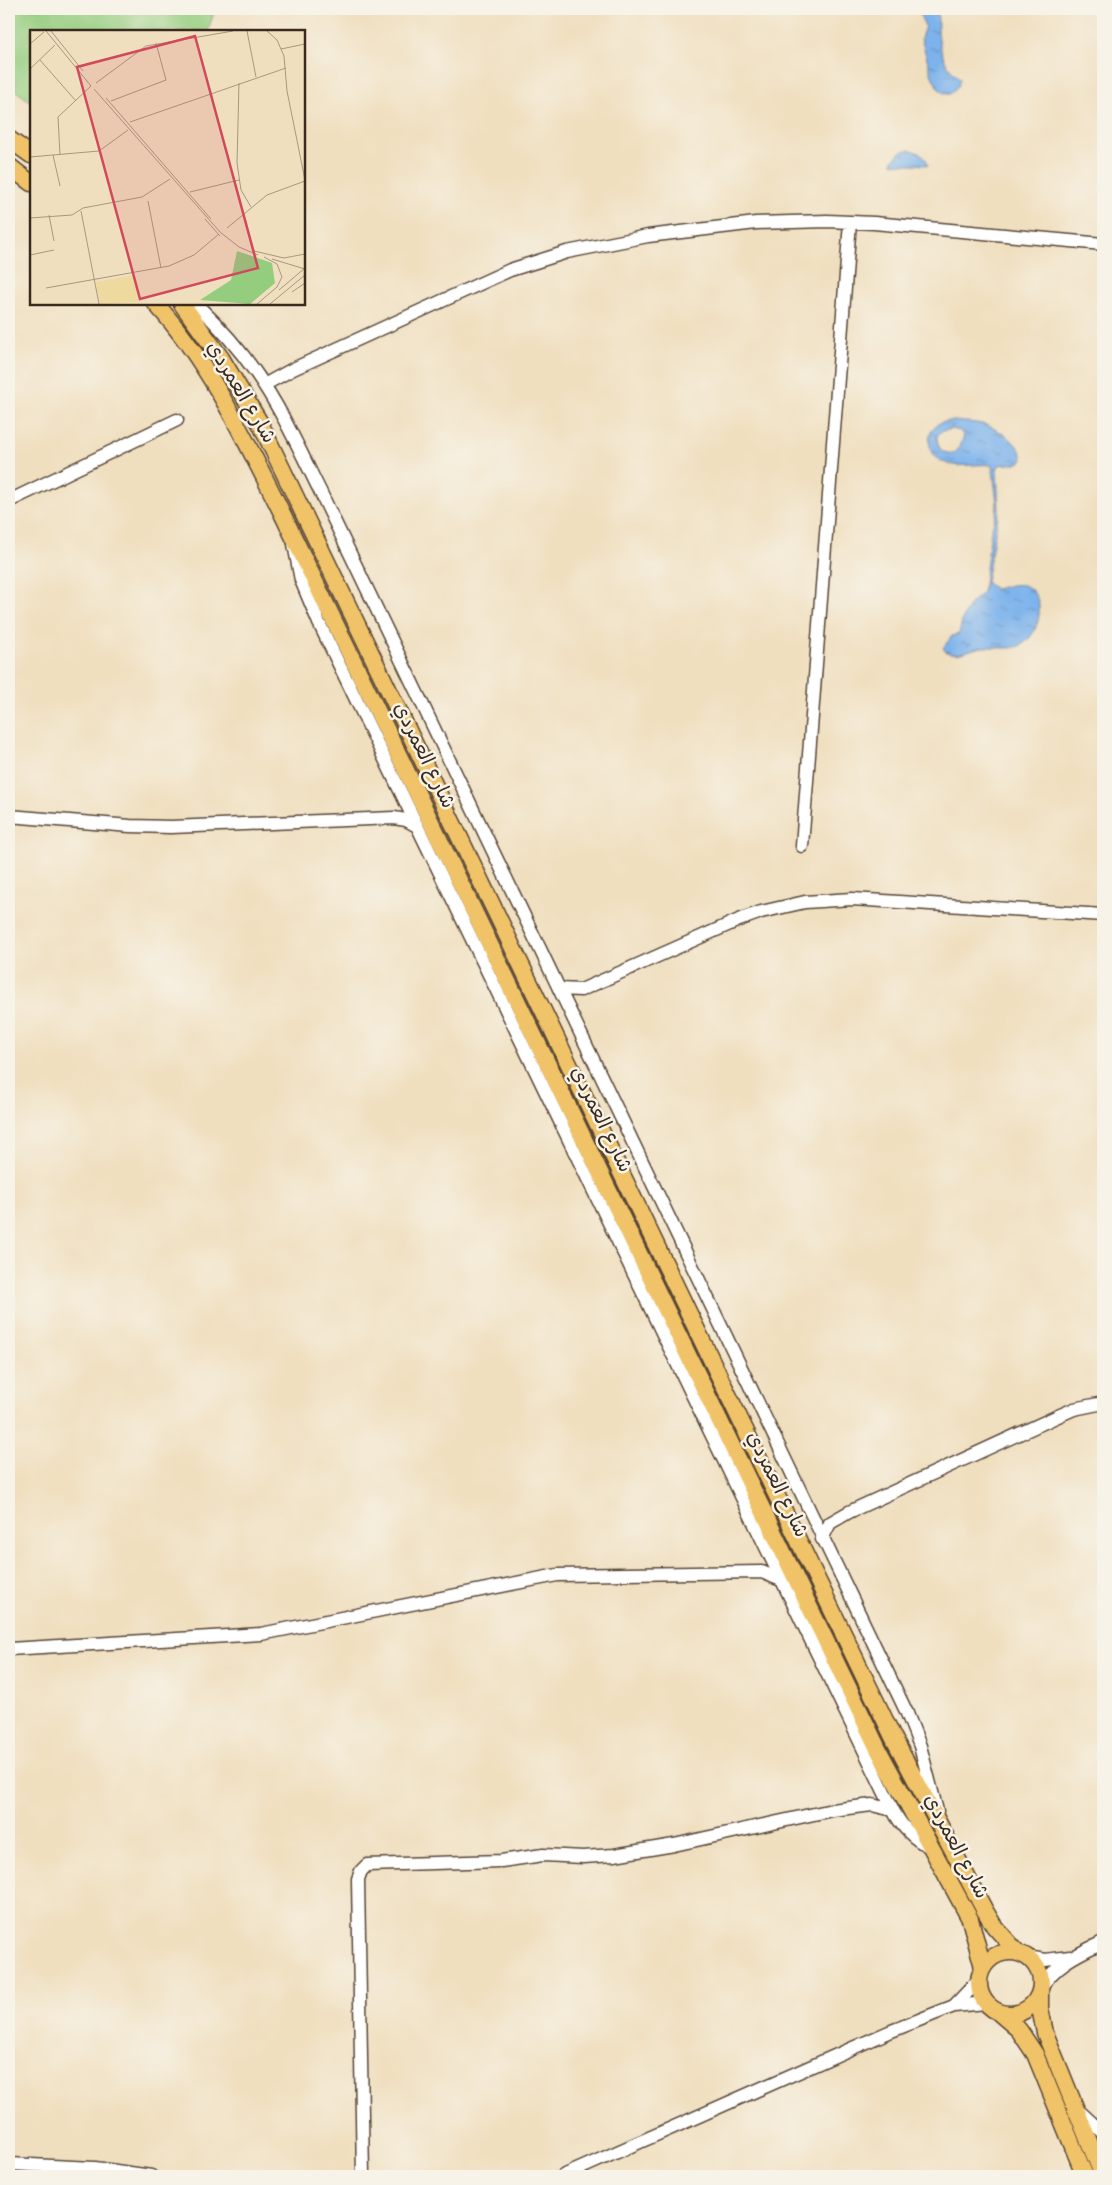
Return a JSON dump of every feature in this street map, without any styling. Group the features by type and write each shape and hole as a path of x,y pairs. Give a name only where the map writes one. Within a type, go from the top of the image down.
{"main road":[{"path":"9,139 30,154"},
{"path":"9,166 30,182"},
{"name":"شارع العمردي","path":"157,305 196,357 228,409 293,536 878,1748 970,1919 981,1974"},
{"name":"شارع العمردي","path":"183,305 221,358 263,429 894,1739 994,1926 1022,1955"},
{"path":"1085,2176 1030,2046 1012,2024 992,2008 980,1993 981,1974 996,1955 1007,1952 1022,1955 1038,1971 1040,2008 1044,2033 1103,2176"},
{"path":"992,2008 1011,2014 1023,2011 1034,2003 1040,1990"}],"street":[{"path":"264,385 293,369 482,282 548,258 613,242 690,230 779,222 850,222 1103,244"},
{"path":"802,846 850,222"},
{"path":"197,305 235,346 264,385 320,491 916,1734 928,1773 941,1828"},
{"path":"9,501 177,420"},
{"path":"293,536 295,558 304,590 781,1580 901,1824 913,1836 933,1848"},
{"path":"394,818 402,811 406,801"},
{"path":"9,816 170,827 394,818 406,820 417,826"},
{"path":"568,1010 573,998 581,990 739,920 761,912 805,902 852,898 875,899 1103,915"},
{"path":"558,989 581,990"},
{"path":"822,1539 825,1530 833,1520 1074,1409 1103,1403"},
{"path":"812,1518 833,1520"},
{"path":"757,1572 767,1562 768,1550"},
{"path":"9,1649 272,1633 557,1575 757,1572 772,1574 781,1580"},
{"path":"872,1805 880,1799 884,1790"},
{"path":"363,2176 358,1879 364,1867 374,1864 490,1861 538,1855 583,1857 614,1855 826,1812 872,1805 894,1810"},
{"path":"1040,1990 1054,1971 1072,1957 1103,1942"},
{"path":"1022,1955 1054,1960 1072,1957"},
{"path":"954,2006 981,1974"},
{"path":"563,2176 802,2069 954,2006 992,2008"},
{"path":"1074,2106 1103,2133"},
{"path":"1070,2141 1076,2176"},
{"path":"9,2164 95,2168 151,2176"}],"green space":[{"path":"9,9 215,9 208,30 30,30 30,101 9,86"}],"water":[{"path":"917,9 938,9 940,47 947,64 960,78 958,86 950,94 945,94 938,88 932,76 921,38 925,26"},
{"path":"908,150 921,154 928,165 891,163 900,152"},
{"path":"942,422 979,423 995,429 1014,442 1022,454 1023,460 1019,463 999,465 997,470 999,510 986,582 995,589 1014,585 1026,586 1033,591 1037,598 1039,616 1037,625 1028,640 1017,647 983,647 957,654 946,652 943,648 952,636 959,634 963,617 970,604 983,592 991,530 997,504 991,465 949,464 938,459 933,454 929,442 932,430","holes":["952,429 960,431 964,436 960,447 955,453 947,453 941,450 937,436 942,431"]}]}
